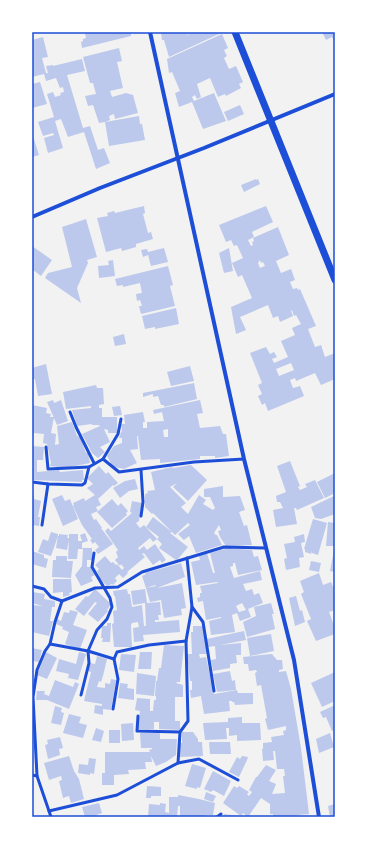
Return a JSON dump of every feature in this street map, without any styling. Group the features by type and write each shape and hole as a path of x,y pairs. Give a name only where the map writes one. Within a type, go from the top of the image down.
{"street":[{"path":"150,32 244,459 294,660 319,817"},
{"path":"235,32 335,280"},
{"path":"32,217 100,188 177,159 335,94"}],"lane":[{"path":"70,412 76,428 94,463"},
{"path":"46,447 48,469 88,467 103,459 118,434 122,419"},
{"path":"103,459 119,472 194,462 244,459"},
{"path":"32,482 48,484 82,484 85,483 88,467"},
{"path":"141,470 143,502 141,516"},
{"path":"42,525 48,484"},
{"path":"32,586 44,589 51,597 62,601 96,588 118,587 142,572 224,547 266,548"},
{"path":"81,695 89,663 88,651 97,630 107,619 112,608 110,598 92,567 94,553"},
{"path":"178,763 180,732 188,721 186,641 192,607 187,558"},
{"path":"50,817 37,776 33,697 37,670 45,651 50,644 54,622 62,601"},
{"path":"192,607 204,622 214,691"},
{"path":"113,709 118,679 114,659 117,652 148,645 186,641"},
{"path":"50,644 88,651 114,659"},
{"path":"138,716 136,731 180,732"},
{"path":"49,811 117,795 178,763 200,759 238,780"},
{"path":"32,774 37,776"},
{"path":"217,817 221,814"}],"building":[{"path":"131,32 131,36 82,48 81,42 86,38 85,33"},
{"path":"161,32 192,32 185,36 194,32 221,33 169,57 164,40 162,40"},
{"path":"322,32 335,32 335,43 332,37 326,40"},
{"path":"222,34 228,48 224,50 227,56 224,58 229,69 236,66 243,82 239,84 241,88 226,96 225,94 218,97 210,78 197,84 201,97 197,99 195,95 192,97 194,101 214,93 226,121 203,129 192,102 179,107 175,93 180,91 172,72 169,73 167,59"},
{"path":"43,37 48,57 42,58 46,73 48,73 46,66 53,66 82,59 85,71 67,75 83,128 90,126 98,150 104,148 110,163 96,169 84,132 68,137 61,119 55,121 63,148 48,153 44,138 54,135 53,133 43,136 38,122 54,117 47,94 53,92 55,97 64,92 63,87 60,88 56,78 46,81 44,74 32,77 32,40"},
{"path":"119,48 122,61 117,62 123,88 110,91 112,97 126,93 133,95 138,113 115,119 114,114 109,116 110,120 99,123 93,105 88,106 85,96 96,94 93,83 90,83 83,57"},
{"path":"40,82 47,104 32,108 32,84"},
{"path":"240,105 244,114 228,121 224,112"},
{"path":"139,116 145,140 109,146 105,122"},
{"path":"32,133 39,155 32,157"},
{"path":"258,179 260,184 244,192 241,185"},
{"path":"144,206 145,213 143,214 148,233 151,232 153,239 136,244 136,247 122,251 121,248 106,252 97,218 108,216 107,213 114,211 115,213"},
{"path":"266,206 273,222 252,232 254,237 248,240 251,246 253,245 252,242 254,241 253,238 278,227 289,255 276,261 281,273 291,269 295,280 290,282 293,289 300,289 316,326 308,329 315,347 321,345 325,357 335,353 335,379 321,385 315,373 296,381 295,378 290,380 293,388 300,386 304,396 268,411 265,403 262,405 258,396 262,394 258,385 262,383 250,353 266,347 270,354 274,352 277,357 272,359 274,363 288,357 281,341 295,335 292,328 301,324 296,315 294,316 292,310 293,316 280,322 278,316 273,318 268,305 240,317 246,330 236,334 231,307 252,298 242,275 238,277 232,263 243,258 237,245 234,246 231,240 226,242 219,225","holes":["260,260 265,266 260,268 258,263","291,363 294,370 279,376 276,369"]},
{"path":"86,219 97,257 87,260 88,263 77,288 81,303 45,278 48,273 72,267 62,227"},
{"path":"32,246 52,260 41,276 32,269"},
{"path":"164,248 168,262 151,266 148,255 143,257 141,250 147,249 148,252"},
{"path":"229,248 233,271 224,273 219,253"},
{"path":"113,260 115,276 99,278 98,266 109,265 108,261"},
{"path":"168,266 173,285 170,286 175,306 141,314 139,306 142,306 140,300 137,301 136,294 142,293 140,283 123,287 123,285 117,286 115,279"},
{"path":"176,308 179,324 155,329 155,327 145,329 142,316"},
{"path":"124,334 126,344 115,346 113,337"},
{"path":"46,364 52,394 38,396 35,379 32,380 32,368"},
{"path":"190,366 194,381 171,386 167,372"},
{"path":"194,383 197,399 164,407 164,405 161,405 158,396 153,397 153,394 143,397 143,393"},
{"path":"96,385 97,388 103,388 104,404 99,405 99,408 102,408 102,417 117,417 117,433 108,433 108,430 104,429 110,442 100,447 105,452 98,458 92,453 82,434 100,426 92,424 77,426 72,410 91,408 91,406 66,409 63,392"},
{"path":"53,400 54,403 61,400 68,421 57,425 47,402"},
{"path":"200,400 203,413 197,414 200,428 220,426 223,434 226,434 229,456 215,458 215,456 200,456 200,459 160,463 160,459 141,460 137,436 138,449 130,450 137,463 124,469 112,465 107,456 114,446 122,443 122,438 119,438 122,431 121,424 125,424 124,415 143,412 145,422 143,422 143,428 147,428 147,422 164,421 162,412 154,414 153,410","holes":["168,429 168,437 164,437 163,430"]},
{"path":"32,405 47,408 46,413 51,414 50,417 54,417 51,433 56,434 55,445 59,444 57,426 72,422 77,436 80,437 86,453 88,453 90,463 65,468 50,466 51,463 47,444 43,443 44,434 34,433 32,438"},
{"path":"120,406 122,415 114,416 112,407"},
{"path":"32,446 44,447 43,460 37,460 37,472 83,470 84,480 82,480 82,482 32,480"},
{"path":"290,461 300,486 298,487 300,490 307,487 305,484 315,480 324,498 297,510 294,508 297,524 276,527 273,510 283,508 280,502 277,502 276,496 286,492 277,466"},
{"path":"191,465 207,480 188,501 173,487 177,483 170,487 186,503 181,507 188,514 199,495 206,500 203,504 213,510 215,508 210,497 204,497 204,489 223,486 223,497 240,496 245,510 239,512 244,526 247,525 252,545 226,546 218,531 221,530 219,525 214,533 217,535 222,545 196,553 189,536 184,540 178,534 190,525 188,523 175,535 153,513 152,514 145,507 145,494 148,493 147,491 155,490 151,472 172,467"},
{"path":"99,466 106,474 108,472 118,483 114,486 113,485 98,499 101,505 96,507 98,511 91,514 113,544 98,554 95,550 99,547 95,542 93,544 90,540 92,539 82,525 73,503 84,498 85,501 95,495 87,488 93,484 87,478"},
{"path":"335,473 335,493 325,498 317,482"},
{"path":"135,479 138,489 129,491 120,498 113,488 125,481"},
{"path":"32,495 34,495 34,499 41,501 38,517 40,517 39,526 32,525"},
{"path":"62,495 65,501 70,499 78,519 63,526 52,499"},
{"path":"334,496 335,514 321,519 315,518 311,507"},
{"path":"112,499 118,506 121,503 128,511 126,513 127,515 112,528 97,512"},
{"path":"132,501 142,503 139,521 136,523 140,528 144,525 157,539 153,542 150,538 138,548 139,550 144,546 147,550 155,544 166,560 162,563 160,560 153,565 144,553 142,554 145,557 127,572 128,573 123,578 119,574 115,578 117,581 113,585 107,586 100,579 97,571 99,569 95,565 105,556 111,563 113,562 116,565 117,564 122,570 124,568 115,560 118,557 116,552 118,550 105,531 108,528 111,531 132,513 130,512"},
{"path":"153,517 172,532 170,533 188,547 176,560 159,548 162,544 157,539 159,537 146,527"},
{"path":"313,519 327,523 318,555 312,553 312,551 311,554 305,552 304,549"},
{"path":"328,522 335,523 335,546 326,546"},
{"path":"51,532 58,534 58,536 51,556 38,552 43,539 48,541"},
{"path":"85,533 88,541 82,543 82,548 92,548 92,560 87,560 87,567 91,567 95,575 91,577 93,581 81,586 75,575 82,566 83,549 78,549 77,559 68,559 69,540 67,550 56,548 59,534 68,535 67,538 69,538 69,534 78,534 78,541 82,541 80,535"},
{"path":"304,534 305,542 301,543 304,557 299,558 300,567 286,570 284,559 287,558 284,544 295,542 294,537"},
{"path":"228,548 252,550 254,557 258,556 262,570 238,575 235,563 233,563 233,566 230,567 234,578 260,571 262,580 243,584 246,591 252,589 254,595 259,593 263,603 248,609 251,617 240,621 237,613 232,615 235,632 211,635 209,621 221,617 206,620 203,601 198,602 197,598 200,597 200,593 202,593 200,586 218,583 196,585 191,562 200,560 199,556 207,553 213,573 215,573 210,553","holes":["242,603 246,610 239,612 236,606"]},
{"path":"335,550 335,572 330,571"},
{"path":"32,551 44,555 44,558 48,559 46,568 32,564"},
{"path":"56,556 67,556 67,561 73,561 71,578 52,577 53,560 56,560"},
{"path":"311,561 321,563 319,572 309,570"},
{"path":"181,563 185,577 157,588 182,583 186,608 181,609 182,615 164,618 161,600 150,602 142,576 146,574 145,573"},
{"path":"319,573 323,585 331,582 335,591 335,610 329,612 335,628 335,634 316,641 307,621 311,619 301,594 304,592 300,581"},
{"path":"53,579 71,579 72,592 69,593 70,595 63,597 63,592 53,593"},
{"path":"95,589 111,604 107,610 108,611 98,622 88,614 97,603 95,602 84,616 75,609 86,596 88,597"},
{"path":"127,589 128,594 130,594 132,607 142,605 144,626 146,626 145,603 133,605 131,591 145,589 147,603 160,602 161,615 158,615 159,620 155,620 155,622 179,620 180,632 143,635 144,641 134,642 133,628 139,627 138,622 132,623 132,647 114,647 112,624 114,623 113,611 117,610 113,591"},
{"path":"32,592 45,594 44,599 55,601 55,607 52,607 50,621 53,621 49,636 32,632 32,605 43,606 32,603"},
{"path":"296,596 305,622 295,626 289,598"},
{"path":"271,603 274,614 272,614 275,629 247,637 243,622 256,616 254,607"},
{"path":"70,610 78,612 73,625 87,630 80,649 65,644 69,632 56,624 57,619 61,621 64,612 69,613"},
{"path":"107,623 111,623 110,642 102,642 102,626 107,626"},
{"path":"193,626 203,626 207,654 199,654 200,658 206,657 214,694 237,690 238,693 253,693 253,704 235,705 234,702 229,701 230,711 204,714 201,696 191,698 190,690 192,690 192,681 190,681 187,654 192,654 191,632 193,632"},
{"path":"244,631 246,640 220,645 241,643 241,655 236,655 237,663 230,664 230,668 213,671 211,660 216,659 215,646 208,647 207,639"},
{"path":"271,634 274,651 250,656 247,638"},
{"path":"164,645 184,646 180,682 176,683 183,685 183,697 175,697 175,721 180,721 180,730 159,729 159,722 154,722 154,729 138,729 140,711 135,710 137,698 150,699 150,711 153,711 154,700 156,700 156,681 159,668 161,668"},
{"path":"32,648 42,650 39,662 32,661"},
{"path":"46,652 57,658 47,679 37,675"},
{"path":"79,652 86,654 78,680 68,678 69,674 56,671 59,659 76,664"},
{"path":"140,652 152,652 151,669 138,669"},
{"path":"121,654 136,655 134,672 119,670"},
{"path":"272,654 277,660 282,660 283,669 279,670 279,672 286,671 291,689 301,748 309,814 298,815 298,817 273,817 273,814 270,814 270,804 261,798 248,817 243,813 241,816 223,803 234,786 237,788 239,786 249,792 247,794 249,796 252,792 249,790 256,777 266,765 276,770 269,781 276,784 272,794 285,793 283,776 285,776 284,769 277,769 275,751 273,751 274,760 263,761 262,749 263,743 272,742 271,737 284,735 283,731 286,730 286,726 268,730 265,719 267,718 261,685 257,686 255,673 257,672 256,670 249,671 248,664 244,664 243,657"},
{"path":"97,656 107,659 101,682 99,681 97,687 105,688 105,683 110,684 111,679 116,680 111,710 103,709 103,715 94,713 95,705 102,706 102,704 84,701 91,672 88,671 90,663 95,664"},
{"path":"230,671 232,681 235,680 236,690 217,692 213,674"},
{"path":"335,672 335,701 322,707 311,683"},
{"path":"137,673 156,676 154,696 136,694"},
{"path":"55,680 73,687 75,682 79,684 69,709 47,700 36,700 37,691 45,691 44,694 49,696"},
{"path":"120,683 128,684 127,688 134,689 134,700 118,698"},
{"path":"335,705 335,730 332,731 326,717 323,718 320,712"},
{"path":"55,706 62,708 61,712 64,713 61,725 51,723"},
{"path":"69,714 81,717 79,723 87,725 83,738 63,733"},
{"path":"242,717 242,723 260,723 261,740 237,741 237,735 229,736 229,728 226,728 227,739 205,740 203,723 228,722 228,718"},
{"path":"133,723 134,740 122,741 121,724"},
{"path":"96,728 104,731 101,742 92,740"},
{"path":"109,730 120,730 120,743 109,743"},
{"path":"182,732 193,732 198,739 198,742 202,742 203,756 180,757 179,743 182,743"},
{"path":"140,733 160,733 160,739 177,739 176,755 166,762 156,766 151,756 152,762 145,762 146,769 128,770 129,774 114,775 114,785 102,785 102,773 105,773 105,752 150,752 149,750 152,748 141,748"},
{"path":"330,733 334,747 319,753 316,739"},
{"path":"60,737 63,748 59,749 60,755 48,759 45,745 48,744 47,740"},
{"path":"209,742 230,742 231,754 210,754"},
{"path":"69,756 74,771 79,779 84,799 71,803 69,796 63,798 59,781 62,780 61,776 49,780 44,763"},
{"path":"242,756 248,757 239,777 229,772 237,757 240,759"},
{"path":"89,758 96,759 94,774 90,773 90,775 78,773 79,764 88,765"},
{"path":"192,764 206,768 200,788 197,787 197,789 185,786"},
{"path":"213,771 231,781 224,796 213,790 211,792 204,789"},
{"path":"147,786 161,787 161,796 151,796 151,798 146,798"},
{"path":"206,792 216,796 213,802 204,799"},
{"path":"178,795 215,803 213,815 205,815 205,817 180,817 180,806 178,806 177,817 148,817 149,804 166,804 165,812 169,813 169,797 178,797"},
{"path":"99,803 102,813 91,817 85,817 82,807"},
{"path":"335,804 335,817 330,817 328,806"},
{"path":"224,814 239,816 239,817 223,817"}]}
